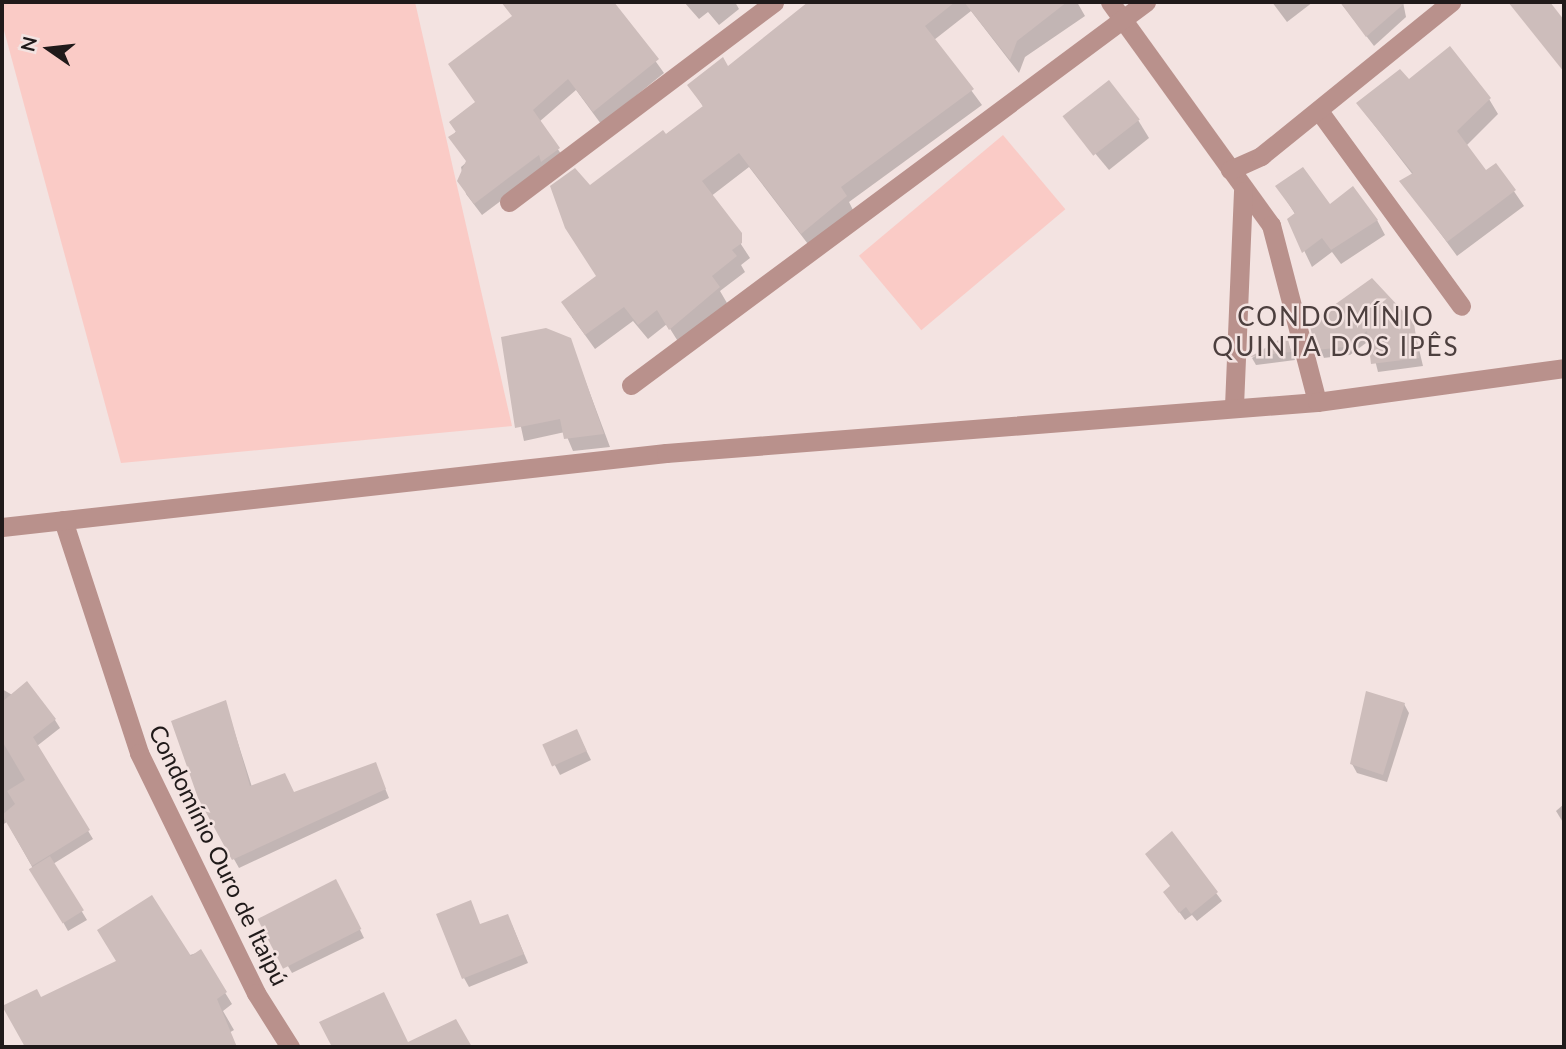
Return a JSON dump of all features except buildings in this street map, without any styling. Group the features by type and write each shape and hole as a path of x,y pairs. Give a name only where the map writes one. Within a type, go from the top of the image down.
{"street":[{"path":"509,202 774,2"},
{"path":"1110,2 1243,191 1271,225 1317,402"},
{"path":"631,385 1146,2"},
{"path":"1230,170 1261,156 1451,2"},
{"path":"1319,111 1461,306"},
{"path":"1234,406 1243,191"},
{"path":"2,527 561,463 1234,406 1317,402 1564,368"},
{"name":"Condomínio Ouro de Itaipú","path":"63,520 139,753 251,982 290,1047"}],"shaded area":[{"path":"2,2 415,2 512,426 121,463 2,23"},
{"path":"1003,135 1065,209 921,330 859,256"}],"district":[{"name":"CONDOMÍNIO QUINTA DOS IPÊS","path":"1336,332"}]}
